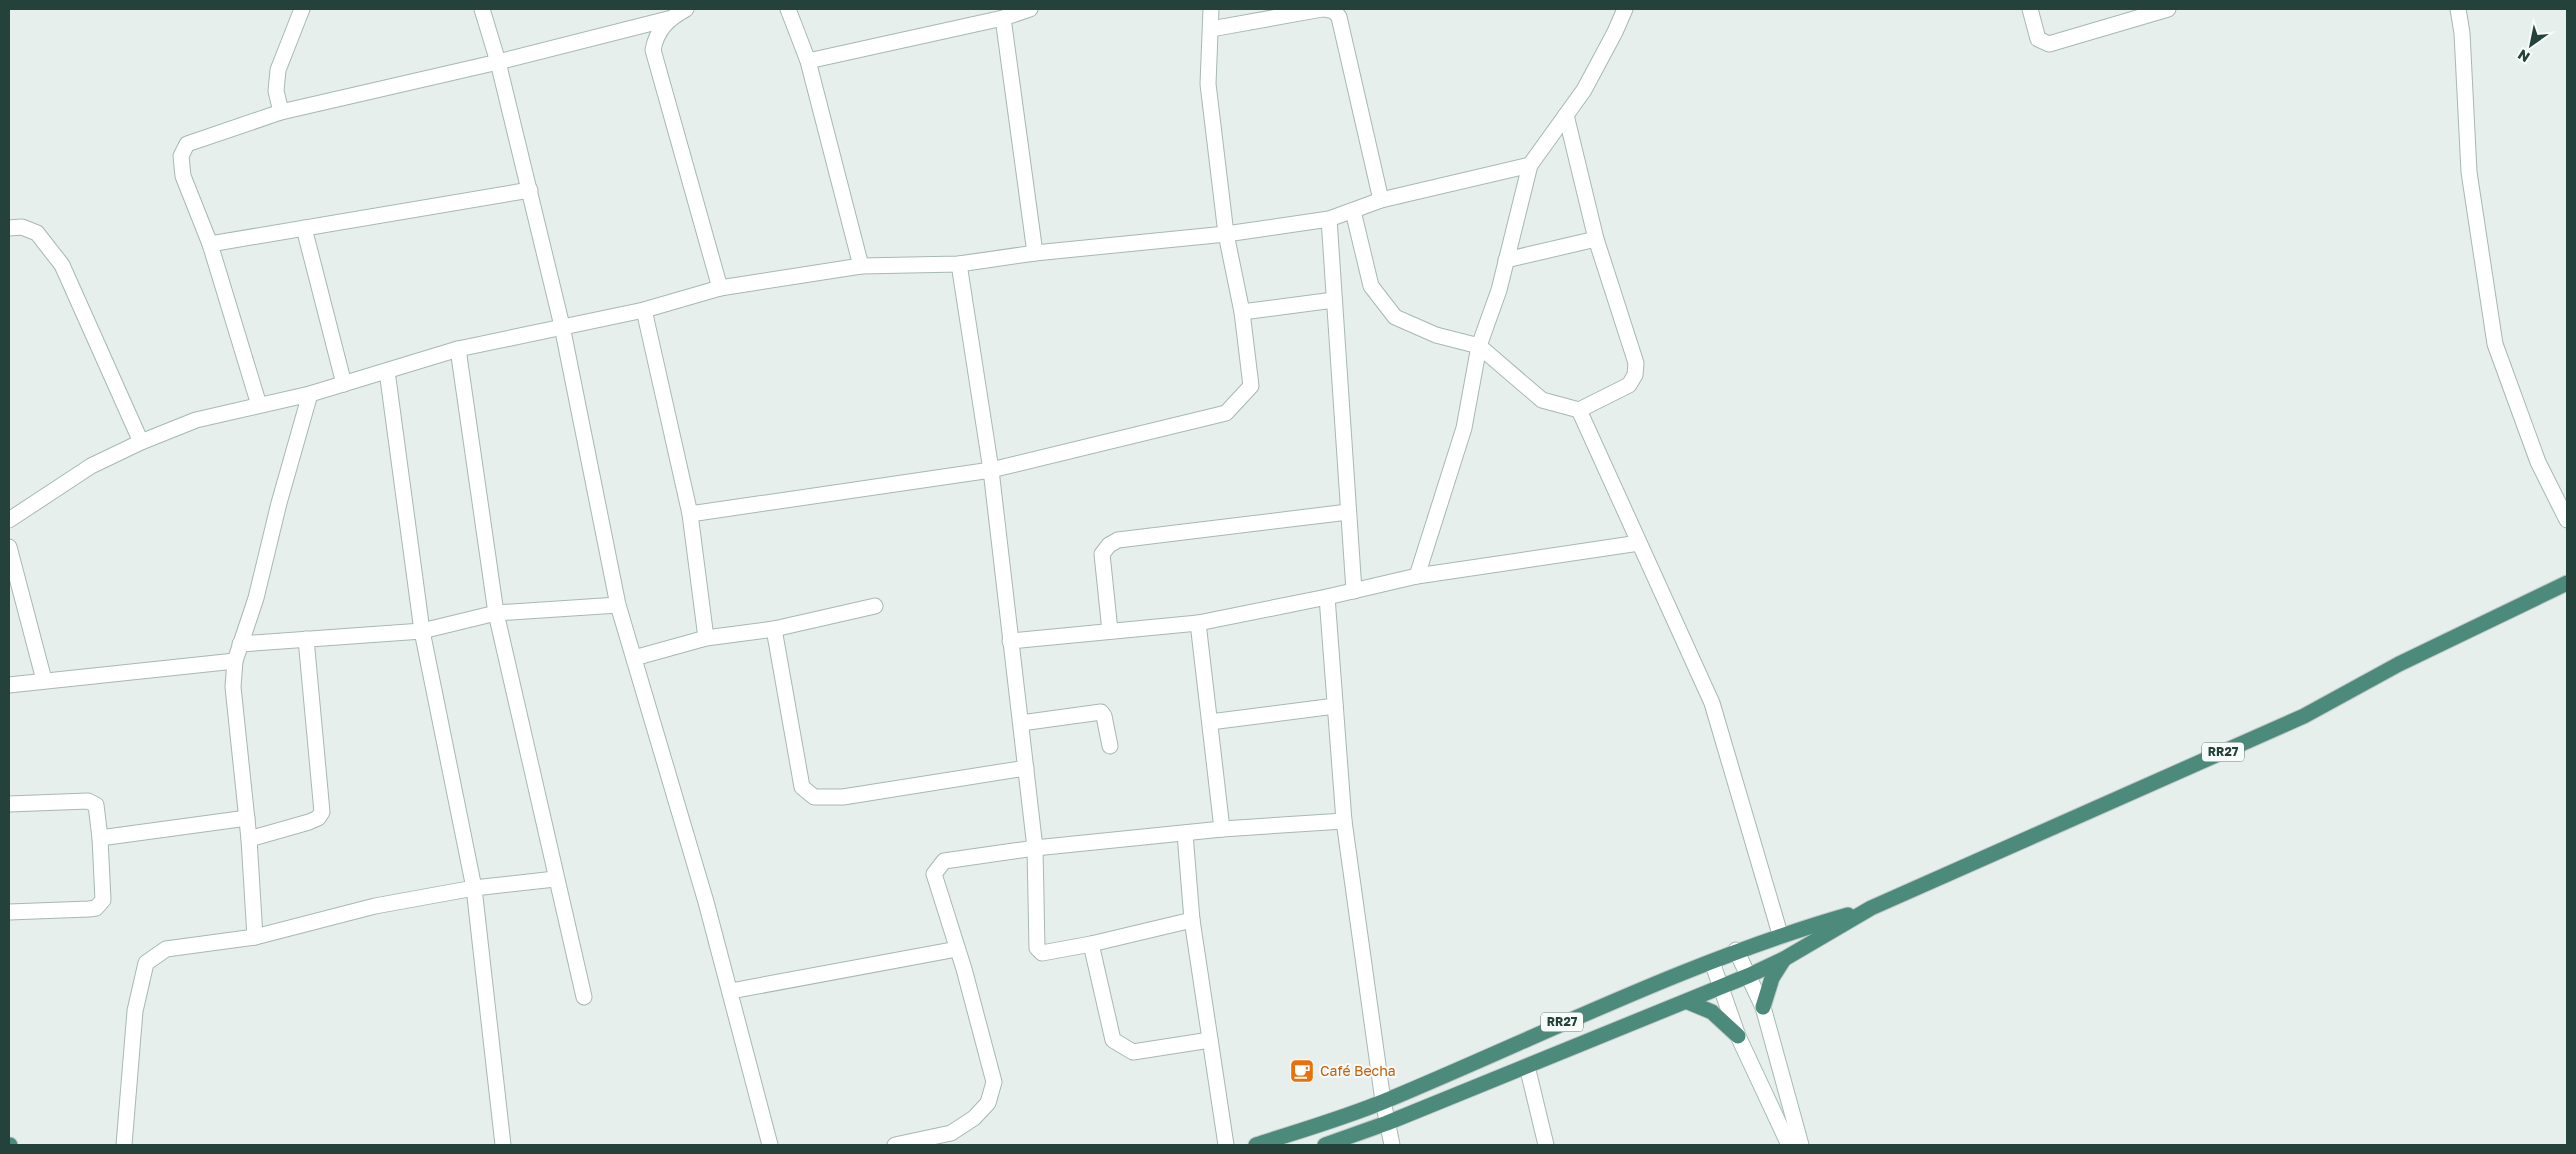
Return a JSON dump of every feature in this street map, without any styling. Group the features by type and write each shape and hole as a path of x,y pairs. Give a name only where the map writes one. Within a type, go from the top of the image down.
{"highway":[{"name":"RR27","path":"1325,1145 1387,1123 1720,989 1784,959 1871,908 2304,716 2399,664 2567,583"},
{"name":"RR27","path":"1256,1145 1384,1102 1558,1024 1712,962 1736,950 1780,934 1871,908"},
{"path":"1763,1007 1772,978 1784,959"},
{"path":"1688,1002 1712,1012 1738,1036"}],"street":[{"path":"281,112 276,91 278,70 302,9"},
{"path":"482,9 498,62 562,326 618,605 731,991 770,1145"},
{"path":"259,405 210,244 183,176 182,151 187,144 281,112 498,62 668,19 686,9"},
{"path":"788,9 808,61 861,266"},
{"path":"808,61 1003,18 1030,9"},
{"path":"690,514 991,470 1226,413 1250,386 1242,312 1226,234 1208,84 1211,9"},
{"path":"1211,29 1328,9 1341,25 1380,200"},
{"path":"1417,576 1464,428 1479,346 1499,290 1530,165 1584,90 1625,9"},
{"path":"2030,9 2038,39 2048,44 2168,9"},
{"path":"2458,9 2462,33 2469,172 2495,344 2538,462 2567,520"},
{"path":"1003,18 1035,253"},
{"path":"668,19 655,40 653,50 720,288"},
{"path":"1353,210 1371,286 1395,317 1436,335 1479,346 1542,400 1579,410 1629,385 1635,375 1636,363 1596,239 1566,115"},
{"path":"9,520 91,466 141,442 196,420 310,394 458,349 644,310 720,288 861,266 960,264 1035,253 1226,234 1328,219 1380,200 1530,165"},
{"path":"210,244 530,190"},
{"path":"1328,219 1354,591"},
{"path":"9,228 22,227 37,233 62,265 141,442"},
{"path":"304,228 344,384"},
{"path":"1506,260 1596,239"},
{"path":"960,264 991,470 1021,723 1035,848 1037,948 1042,953 1049,953 1192,920"},
{"path":"1242,312 1334,300"},
{"path":"644,310 690,514 706,638"},
{"path":"458,349 496,613 555,879 584,997"},
{"path":"386,371 422,631 474,888 503,1145"},
{"path":"255,938 249,839 233,687 235,661 256,598 279,503 310,394"},
{"path":"1579,410 1712,703 1780,934"},
{"path":"1110,631 1102,554 1118,540 1348,512"},
{"path":"1010,641 1198,623 1327,597 1417,576 1639,543"},
{"path":"9,547 44,680"},
{"path":"1327,597 1344,821 1387,1123 1392,1145"},
{"path":"240,644 422,631 496,613 618,605"},
{"path":"634,658 706,638 774,629 875,606"},
{"path":"1198,623 1222,829"},
{"path":"774,629 802,787 814,797 843,798 1026,768"},
{"path":"249,839 309,822 318,818 322,812 306,639"},
{"path":"9,685 235,661"},
{"path":"1210,722 1335,706"},
{"path":"1021,723 1101,712 1104,716 1110,746"},
{"path":"9,804 93,803 96,806 100,838 103,900 101,904 89,909 9,912"},
{"path":"100,838 247,818"},
{"path":"895,1145 951,1133 974,1118 988,1103 994,1082 934,874 944,861 1035,848 1222,829 1344,821"},
{"path":"1185,834 1192,920 1226,1145"},
{"path":"124,1145 135,1011 146,963 166,949 255,938 375,906 474,888 555,879"},
{"path":"1091,944 1113,1040 1122,1048 1133,1052 1210,1040"},
{"path":"731,991 957,949"},
{"path":"1736,950 1750,975 1763,1007 1802,1145"},
{"path":"1712,962 1738,1036 1789,1145"},
{"path":"1527,1066 1546,1145"}],"place":[{"name":"Café Becha","path":"1302,1071"}]}
